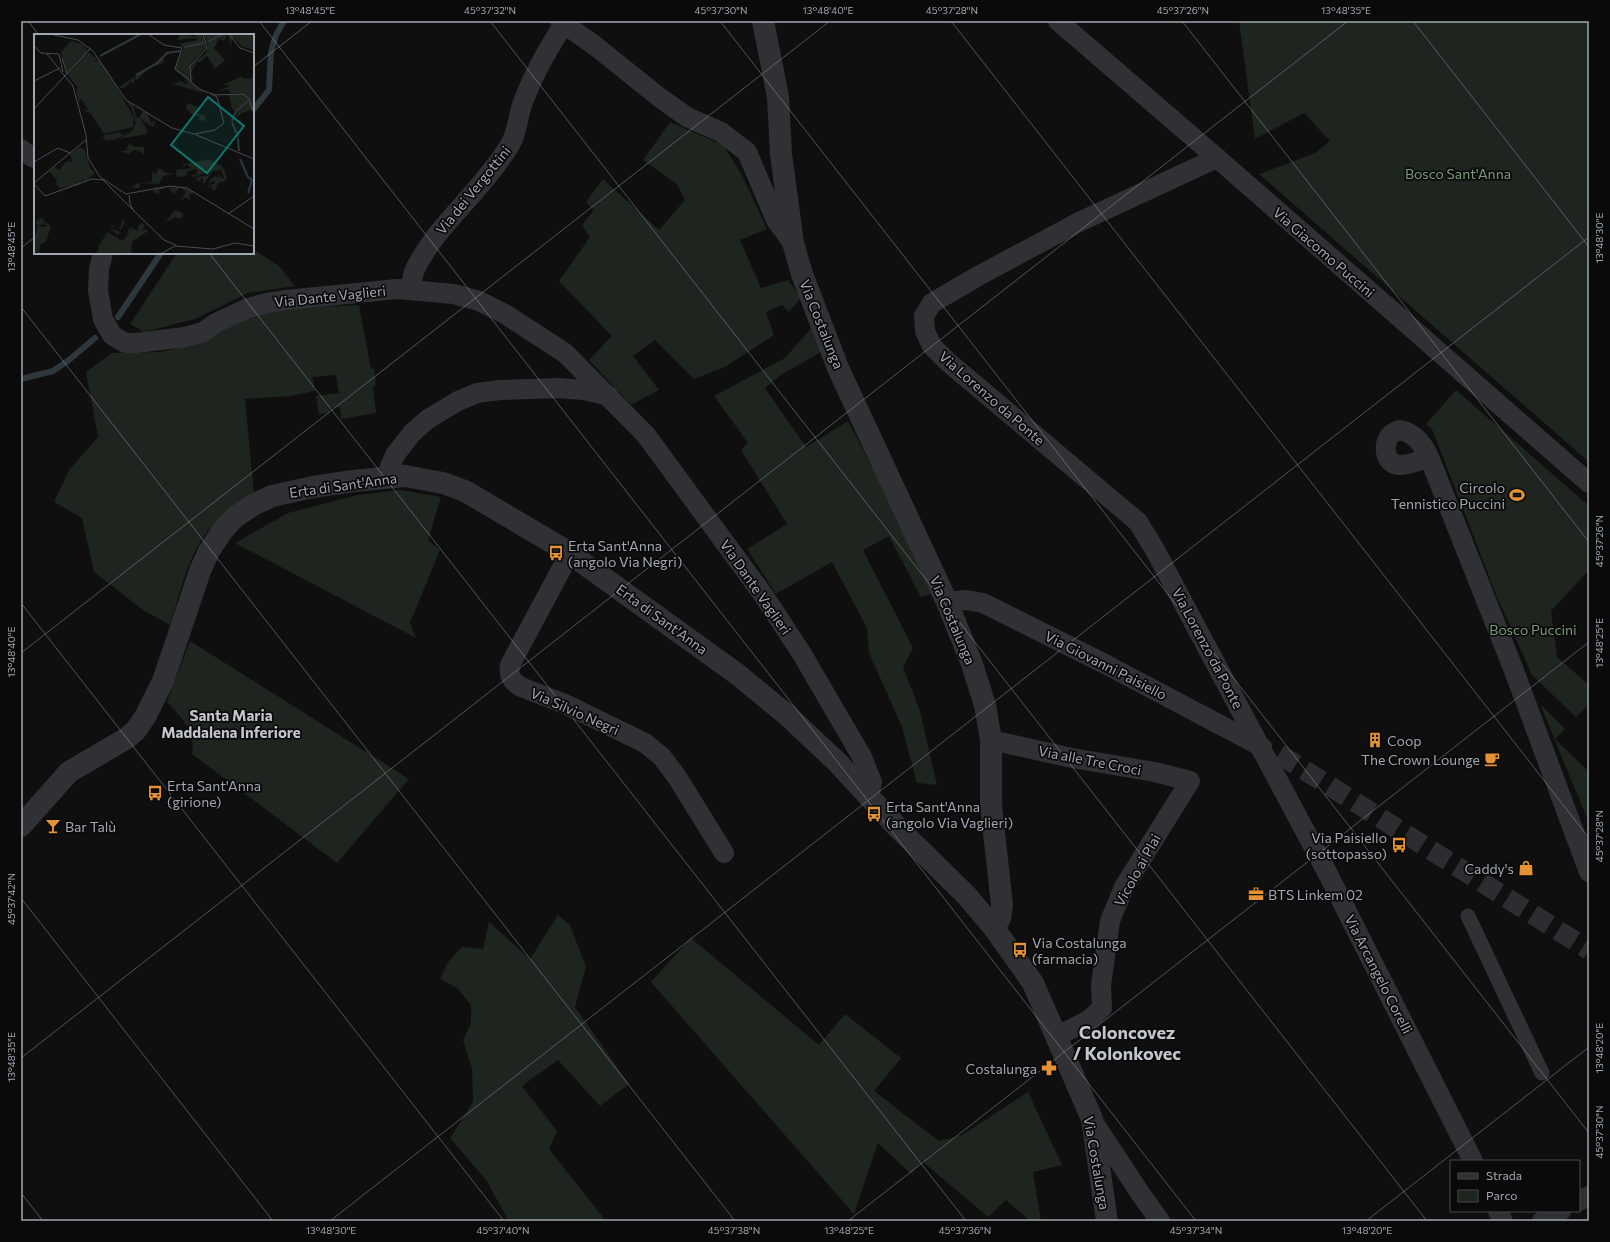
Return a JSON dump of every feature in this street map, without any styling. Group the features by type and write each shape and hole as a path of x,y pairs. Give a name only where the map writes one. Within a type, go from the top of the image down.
{"street":[{"name":"Via Costalunga","path":"764,21 778,97 781,154 793,243 802,274 838,368 947,602 972,664 985,705 991,740 991,805 1002,905 1000,918 994,928 1034,983 1092,1119 1107,1221"},
{"name":"Via Giacomo Puccini","path":"1058,21 1589,483"},
{"path":"562,22 687,117 721,132 747,152 776,220 793,243"},
{"name":"Via dei Vergottini","path":"410,290 414,272 421,257 431,242 489,175 508,149 516,132 521,108 532,81 562,22"},
{"path":"21,149 34,158"},
{"name":"Via Lorenzo da Ponte","path":"1217,158 1079,222 980,275 932,303 924,316 925,331 932,346 948,362 1138,522 1155,550 1260,746"},
{"name":"Via Dante Vaglieri","path":"102,254 99,269 98,291 103,319 112,335 125,343 185,337 203,332 216,323 237,313 266,303 390,290 410,290 454,294 479,301 505,314 565,353 646,435 705,514 772,609 802,654 862,758 872,782 869,796"},
{"path":"385,479 395,455 412,433 428,419 458,401 477,393 500,390 557,388 584,390 609,396"},
{"path":"1429,457 1513,668 1589,872"},
{"name":"Erta di Sant'Anna","path":"21,826 69,772 127,738 136,730 145,717 163,681 195,584 209,551 223,530 234,518 253,505 272,496 313,487 353,481 405,476 423,478 465,491 570,553 753,688 787,715 837,762 898,828 966,896 994,928"},
{"name":"Via Silvio Negri","path":"570,553 510,665 511,678 515,684 521,687 565,704 645,743 662,757 677,777 724,853"},
{"name":"Via Giovanni Paisiello","path":"947,602 966,600 983,603 1105,664 1282,759"},
{"name":"Via alle Tre Croci","path":"991,740 1072,758 1155,772 1190,780"},
{"name":"Via Arcangelo Corelli","path":"1260,746 1332,881 1472,1160"},
{"name":"Vicolo ai Plai","path":"1057,1036 1089,1020 1102,1008 1101,985 1110,922 1124,887 1190,780"},
{"path":"1468,916 1542,1073"},
{"path":"1092,1119 1160,1221"},
{"path":"1580,1200 1589,1196"},
{"path":"1498,1212 1503,1221"},
{"path":"1542,1221 1559,1212"}],"green space":[{"name":"Bosco Sant'Anna","path":"1239,21 1589,21 1589,462 1259,174 1315,153 1330,141 1304,113 1255,139"},
{"path":"670,122 723,145 742,175 767,229 740,240 761,288 788,280 801,298 789,312 782,305 766,312 774,335 725,367 694,379 655,340 633,356 659,390 631,405 589,360 612,336 559,281 590,237 582,225 594,210 586,202 603,179 659,230 685,200 677,184 643,160"},
{"path":"254,250 279,266 295,286 248,293 195,319 144,332 130,324 176,254 254,254"},
{"path":"359,305 371,369 374,368 376,385 373,386 376,413 341,419 340,407 330,408 329,413 319,414 316,396 339,393 336,375 312,377 315,391 291,396 245,399 254,493 219,519 201,540 185,576 170,625 143,610 94,572 82,518 54,502 69,470 98,437 86,372 112,353 161,352 204,341 250,316 294,308"},
{"path":"814,325 821,352 781,375 765,388 806,447 848,421 892,505 931,594 921,597 889,536 863,550 913,648 903,667 920,711 937,785 917,783 902,727 869,653 867,628 832,562 776,594 747,549 787,524 741,450 748,443 714,396 785,358"},
{"name":"Circolo Tennistico Puccini","path":"1456,390 1589,506 1589,570 1551,611 1557,657 1589,685 1589,710 1586,707 1576,717 1532,675 1497,597 1432,429 1426,424"},
{"path":"400,490 441,497 428,540 440,550 410,623 416,638 235,543 288,513 357,495"},
{"path":"190,641 409,779 337,863 192,754 193,746 190,731 187,725 167,702"},
{"path":"1540,704 1565,729 1555,739 1589,772 1589,823"},
{"path":"558,915 570,925 586,967 575,1007 629,1084 600,1106 558,1060 522,1086 557,1131 549,1149 606,1221 509,1221 486,1180 450,1138 473,1102 472,1069 463,1040 471,1023 471,1005 457,988 440,979 449,961 462,947 483,949 489,922 530,959"},
{"path":"691,938 819,1045 845,1014 901,1058 874,1091 939,1141 962,1135 1028,1092 1062,1165 1033,1172 1041,1221 1030,1221 1006,1200 988,1217 922,1161 911,1174 878,1143 854,1214 651,982"}],"waterway":[{"path":"254,109 269,90 271,52 276,35 284,21"},
{"path":"118,317 160,254"},
{"path":"21,379 53,371 69,360 95,338"}],"tunnel":[{"path":"1279,754 1589,950"}],"place":[{"name":"Circolo Tennistico Puccini","path":"1517,495"},
{"name":"Erta Sant'Anna (angolo Via Negri)","path":"556,553"},
{"name":"Coop","path":"1375,740"},
{"name":"The Crown Lounge","path":"1492,759"},
{"name":"Erta Sant'Anna (girione)","path":"155,793"},
{"name":"Erta Sant'Anna (angolo Via Vaglieri)","path":"874,814"},
{"name":"Bar Talù","path":"53,826"},
{"name":"Via Paisiello (sottopasso)","path":"1399,845"},
{"name":"Caddy's","path":"1526,868"},
{"name":"BTS Linkem 02","path":"1256,894"},
{"name":"Via Costalunga (farmacia)","path":"1020,950"},
{"name":"Costalunga","path":"1049,1068"}],"district":[{"name":"Santa Maria Maddalena Inferiore","path":"231,724"},
{"name":"Coloncovez / Kolonkovec","path":"1127,1042"}],"park label":[{"name":"Bosco Puccini","path":"1533,629"}]}
